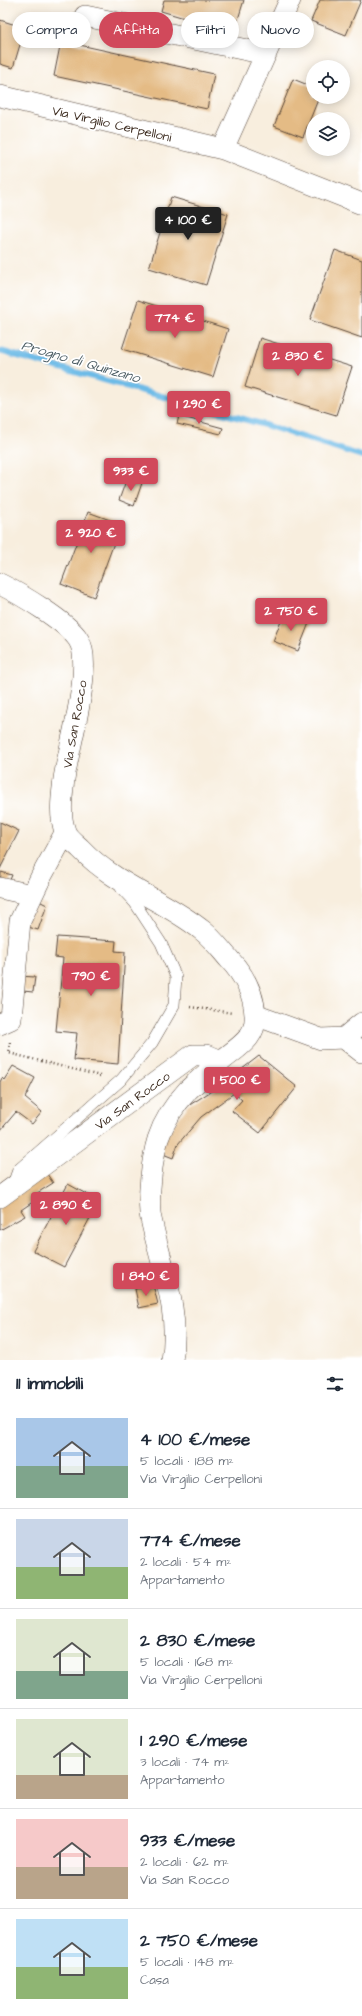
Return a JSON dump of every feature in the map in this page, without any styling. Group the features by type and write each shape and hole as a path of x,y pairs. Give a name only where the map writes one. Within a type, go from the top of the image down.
{"street":[{"path":"223,149 290,0"},
{"path":"91,17 266,54"},
{"name":"Via Virgilio Cerpelloni","path":"0,96 223,149 362,204"},
{"name":"Via San Rocco","path":"0,584 59,621 79,640 83,658 84,678 63,792 62,814 65,833"},
{"path":"6,1021 20,921 65,833 94,863 204,931 237,968 248,986 255,1015 252,1033 242,1046 221,1061 186,1092 169,1114 158,1139 152,1170 151,1216 174,1308 172,1360"},
{"path":"0,888 32,895"},
{"path":"255,1015 321,1039 344,1038 362,1023"},
{"path":"344,1038 362,1052"},
{"name":"Via San Rocco","path":"5,1194 194,1055 206,1055 221,1061"}],"lane":[{"path":"5,1194 18,1170 121,1080 152,1043 174,1005 176,977 161,944 135,903 104,870"}],"path":[{"path":"174,1005 255,1015"},
{"path":"6,1021 9,1053 51,1065 121,1080"}],"building":[{"path":"164,0 244,0 239,16 239,12 181,12 181,17 173,15 173,12 161,11"},
{"path":"320,0 361,0 346,35 314,22 314,14"},
{"path":"0,20 12,24 12,48 19,48 13,68 0,64"},
{"path":"91,47 214,74 207,109 54,76 60,48"},
{"path":"293,79 306,84 306,104 316,104 313,112 306,112 306,130 303,137 274,126"},
{"path":"171,197 228,214 206,285 149,268"},
{"path":"335,250 362,260 362,338 310,320"},
{"path":"138,300 228,329 213,377 122,349"},
{"path":"260,338 352,367 336,415 245,387"},
{"path":"179,416 223,428 221,434 177,424"},
{"path":"127,478 142,483 134,506 119,500"},
{"path":"88,512 121,524 94,597 61,584"},
{"path":"284,614 309,623 298,651 273,641"},
{"path":"0,822 19,831 0,869"},
{"path":"1,872 12,875 7,887 0,886"},
{"path":"35,899 47,905 38,930 22,925"},
{"path":"57,937 116,941 115,951 125,952 118,1064 74,1060 77,1033 56,1031 63,958 55,957"},
{"path":"19,976 35,977 33,992 23,991"},
{"path":"259,1056 297,1087 260,1133 232,1111 242,1100 234,1093 201,1117 178,1144 173,1158 158,1152 166,1135 188,1106 224,1083"},
{"path":"13,1066 35,1078 25,1098 42,1112 32,1124 16,1112 0,1131 0,1082 2,1078 4,1080"},
{"path":"47,1174 53,1183 34,1195 37,1199 21,1210 25,1216 0,1230 0,1206"},
{"path":"68,1184 99,1201 64,1267 33,1251"},
{"path":"153,1285 158,1304 139,1308 135,1289"}],"waterway":[{"name":"Progno di Quinzano","path":"0,351 265,425 362,456"}]}
